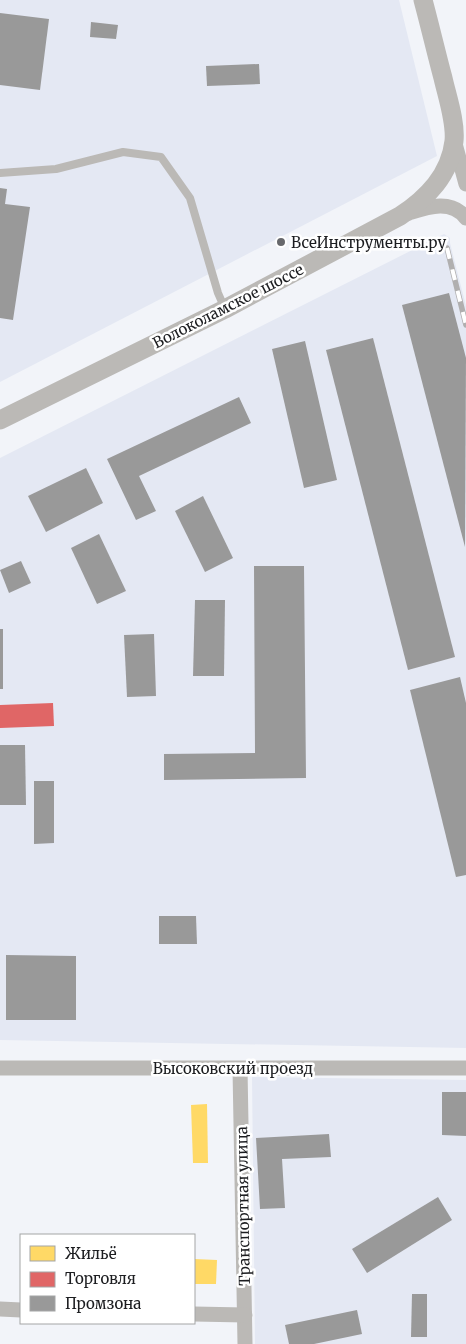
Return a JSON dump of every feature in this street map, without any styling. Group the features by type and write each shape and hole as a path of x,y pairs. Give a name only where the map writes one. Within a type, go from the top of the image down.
{"street":[{"name":"Волоколамское шоссе","path":"0,420 225,309 400,216 419,204 440,179 449,162 454,140 450,108 423,0"},
{"path":"454,140 466,184"},
{"path":"400,216 432,206 450,207 463,214 466,218"},
{"name":"Высоковский проезд","path":"0,1068 466,1068"},
{"name":"Транспортная улица","path":"240,1068 245,1344"},
{"path":"0,1309 20,1310"},
{"path":"195,1314 245,1315"}],"lane":[{"path":"0,173 56,169 123,152 161,157 190,198 218,293 225,309"}],"shaded area":[{"path":"0,0 399,0 437,156 0,382"},
{"path":"444,234 450,238 466,306 466,1048 0,1040 0,458"},
{"path":"252,1077 466,1080 466,1344 255,1344"}],"building: Жильё":[{"path":"207,1104 208,1163 193,1163 191,1105"},
{"path":"195,1259 217,1260 216,1284 195,1284"}],"building: Торговля":[{"path":"53,703 54,726 0,728 0,705"}],"building: Промзона":[{"path":"0,13 49,19 40,90 0,85"},
{"path":"91,22 118,25 116,39 90,37"},
{"path":"259,64 260,84 207,86 206,66"},
{"path":"0,188 7,189 5,204 30,207 13,320 0,318"},
{"path":"449,293 466,358 465,547 402,305"},
{"path":"373,338 455,657 408,670 326,350"},
{"path":"305,341 337,480 304,488 272,349"},
{"path":"239,397 251,423 139,476 156,511 136,520 107,459"},
{"path":"86,468 103,503 46,532 28,496"},
{"path":"203,496 233,558 205,572 175,511"},
{"path":"99,534 126,591 97,604 71,548"},
{"path":"21,561 31,583 9,593 0,570"},
{"path":"254,566 304,566 306,778 164,780 164,754 255,753"},
{"path":"195,600 225,600 224,676 193,676"},
{"path":"0,629 3,629 3,689 0,689"},
{"path":"154,634 156,696 127,697 124,635"},
{"path":"460,677 466,703 466,875 456,877 410,690"},
{"path":"0,745 25,745 26,805 0,805"},
{"path":"34,781 54,781 54,843 34,844"},
{"path":"159,916 196,916 197,944 159,944"},
{"path":"6,955 76,956 76,1020 6,1020"},
{"path":"442,1092 466,1092 466,1136 442,1135"},
{"path":"329,1134 331,1157 282,1159 285,1208 260,1209 256,1138"},
{"path":"438,1197 452,1220 367,1273 352,1249"},
{"path":"412,1294 427,1294 427,1337 411,1337"},
{"path":"357,1310 362,1334 314,1344 289,1344 285,1325"}],"railway":[{"path":"447,248 466,325"}],"place":[{"name":"ВсеИнструменты.ру","path":"281,242"}]}
